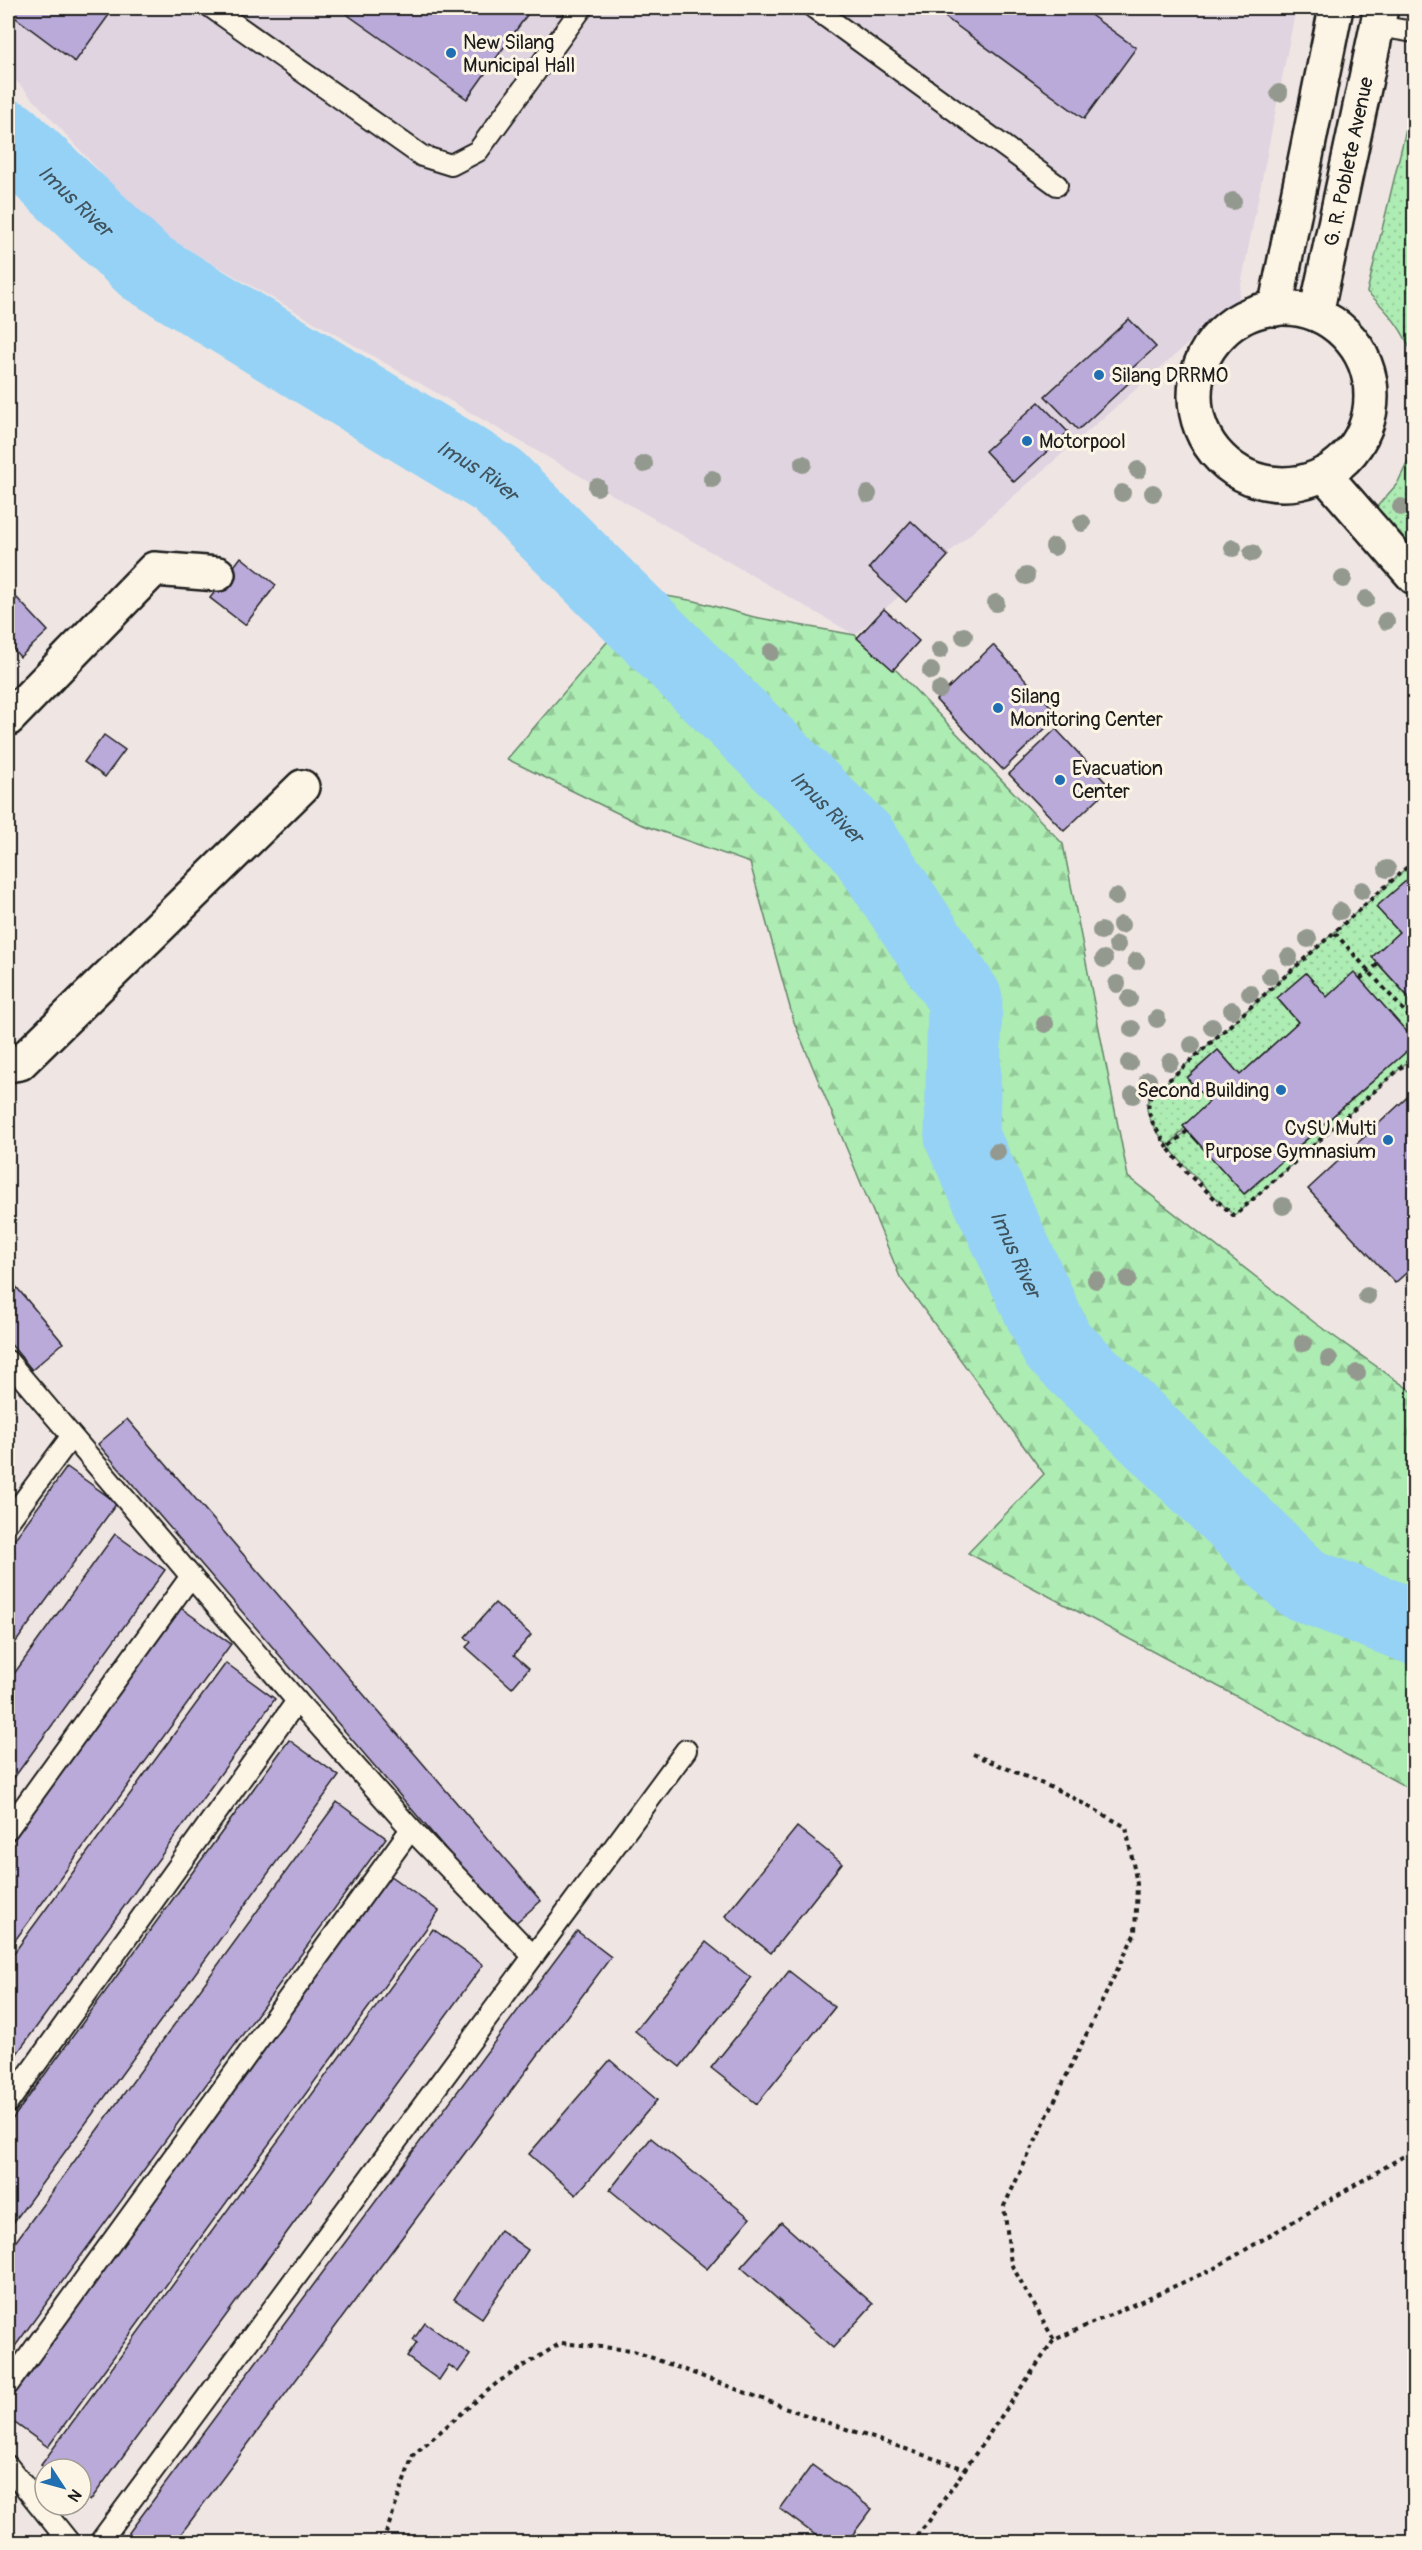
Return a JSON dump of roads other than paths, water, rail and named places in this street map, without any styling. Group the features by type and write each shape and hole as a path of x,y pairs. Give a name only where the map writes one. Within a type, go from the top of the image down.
{"street":[{"path":"1275,309 1335,14 1379,17"},
{"name":"G. R. Poblete Avenue","path":"1316,314 1379,17"},
{"path":"1275,309 1295,309 1316,314 1333,323 1360,353 1371,392 1364,431 1354,448 1340,463 1324,474 1282,485 1260,482 1240,474 1222,461 1208,444 1199,424 1195,403 1196,380 1203,359 1215,340 1230,325 1244,317 1275,309"},
{"path":"1324,474 1414,577"},
{"path":"8,719 154,569 218,574"},
{"path":"8,1065 20,1063 302,787"}],"lane":[{"path":"212,8 422,156 452,165 478,152 582,8"},
{"path":"814,8 1058,185"},
{"path":"1379,17 1414,32"},
{"path":"8,1361 70,1437 297,1701 411,1828 533,1956"},
{"path":"8,1522 70,1437"},
{"path":"8,1829 191,1576"},
{"path":"8,2103 297,1701"},
{"path":"100,2542 686,1750"},
{"path":"8,2385 411,1828"},
{"path":"8,2466 69,2542"}],"waterway":[{"name":"Imus River","path":"8,137 145,267 498,481 861,841 965,999 962,1137 1057,1345 1303,1584 1414,1627"}],"place":[{"name":"New Silang Municipal Hall","path":"451,53"},
{"name":"Silang DRRMO","path":"1099,375"},
{"name":"Motorpool","path":"1027,441"},
{"name":"Silang Monitoring Center","path":"998,708"},
{"name":"Evacuation Center","path":"1060,780"},
{"name":"Second Building","path":"1281,1090"},
{"name":"CvSU Multi Purpose Gymnasium","path":"1388,1140"}]}
